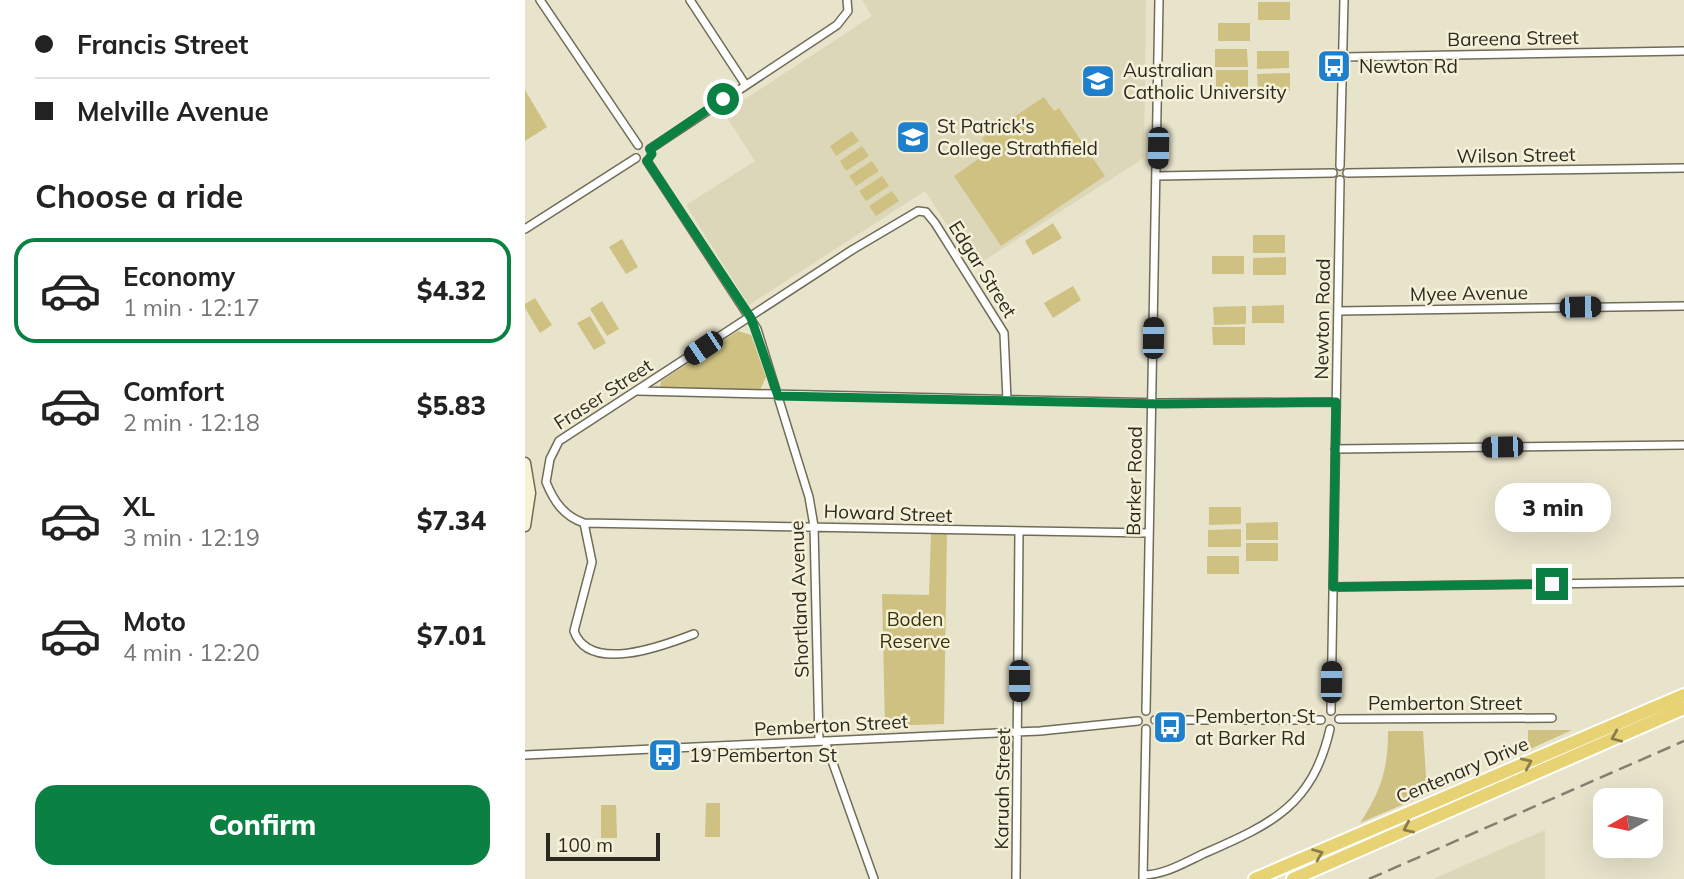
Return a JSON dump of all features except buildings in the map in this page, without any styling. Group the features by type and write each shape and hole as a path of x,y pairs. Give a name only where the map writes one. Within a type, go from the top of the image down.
{"highway":[{"name":"Centenary Drive","path":"1255,879 1684,695"},
{"name":"Centenary Drive","path":"1293,879 1684,708"}],"main road":[{"path":"525,463 530,493 525,526"}],"street":[{"path":"540,0 638,145"},
{"path":"690,0 745,84"},
{"path":"650,149 837,25 848,11 847,0"},
{"name":"Barker Road","path":"1146,711 1159,0"},
{"path":"1157,176 1333,173 1340,166 1344,0"},
{"name":"Bareena Street","path":"1343,57 1684,51"},
{"path":"525,229 636,158 647,161 652,154 650,149 646,145 638,145"},
{"path":"636,158 635,150 638,145"},
{"name":"Shortland Avenue","path":"647,161 751,318 778,396 809,497 814,526 822,741 874,879"},
{"path":"1333,173 1340,180 1347,173 1340,166"},
{"name":"Wilson Street","path":"1347,173 1684,169"},
{"name":"Newton Road","path":"1331,711 1340,180"},
{"name":"Fraser Street","path":"584,523 569,518 546,482 552,453 559,441 914,212"},
{"name":"Edgar Street","path":"914,212 926,212 935,223 1005,333 1007,400"},
{"name":"Myee Avenue","path":"1338,311 1684,306"},
{"path":"638,391 1152,403 1336,402"},
{"path":"1335,449 1684,445"},
{"path":"584,523 592,562 574,631 583,647 590,652 605,653 651,649 694,634"},
{"name":"Howard Street","path":"584,523 814,526 1019,533 1149,533"},
{"name":"Karuah Street","path":"1016,879 1019,533"},
{"path":"1333,587 1684,582"},
{"path":"1146,729 1152,728 1155,720 1152,713 1146,711 1139,715 1138,721 1146,729 1143,877 1166,871 1258,830 1282,815 1300,797 1316,774 1330,729 1335,727 1339,719 1331,711 1325,712 1321,720"},
{"name":"Pemberton Street","path":"1339,719 1552,718"},
{"path":"1155,720 1321,720"},
{"path":"1321,720 1323,725 1330,729"},
{"name":"Pemberton Street","path":"525,755 1019,732 1138,721"}],"shaded area":[{"name":"St Patrick's College Strathfield","path":"862,0 1146,0 1144,158 974,267 925,191 749,305 686,205 755,161 724,113 872,16"},
{"path":"1545,830 1545,879 1433,879"}],"green space":[{"path":"1258,2 1290,2 1290,20 1258,20"},
{"path":"1218,23 1250,23 1250,41 1218,41"},
{"path":"1215,49 1247,49 1248,67 1215,67"},
{"path":"1257,51 1289,51 1289,68 1257,69"},
{"path":"1216,70 1248,70 1248,87 1216,88"},
{"path":"1290,73 1290,91 1258,91 1257,74"},
{"path":"525,90 547,127 525,141"},
{"path":"1044,97 1054,111 1059,108 1105,176 1001,246 954,176 980,158 977,153 987,146 982,138"},
{"path":"852,131 859,141 836,156 830,146"},
{"path":"862,146 869,156 846,171 840,161"},
{"path":"872,161 879,171 856,186 849,176"},
{"path":"882,176 889,186 866,201 859,191"},
{"path":"892,191 899,201 876,216 869,206"},
{"path":"1053,223 1062,238 1033,255 1025,241"},
{"path":"1253,235 1285,235 1285,253 1253,253"},
{"path":"622,239 638,267 626,274 609,247"},
{"path":"1212,256 1244,256 1244,274 1212,274"},
{"path":"1286,257 1286,275 1253,275 1253,258"},
{"path":"1073,286 1081,300 1053,318 1044,303"},
{"path":"535,298 552,325 540,333 525,308 525,304"},
{"path":"602,301 619,329 607,336 590,309"},
{"path":"1284,305 1284,323 1252,323 1252,306"},
{"path":"1246,306 1246,324 1214,325 1213,307"},
{"path":"590,316 606,343 594,350 577,323"},
{"path":"1212,327 1245,327 1245,345 1213,345"},
{"path":"738,331 751,335 766,377 760,390 753,393 660,389 661,381"},
{"path":"1209,507 1241,507 1241,524 1209,525"},
{"path":"1278,522 1278,540 1246,540 1246,523"},
{"path":"1241,529 1241,547 1208,547 1208,530"},
{"name":"Boden Reserve","path":"931,534 947,534 944,724 885,726 882,594 929,595"},
{"path":"1246,543 1278,543 1278,561 1246,561"},
{"path":"1207,556 1239,556 1239,574 1207,574"},
{"path":"1528,730 1572,730 1528,750"},
{"path":"1388,731 1423,731 1426,776 1434,782 1453,783 1360,823 1382,779 1387,757"},
{"path":"706,803 720,803 720,837 705,837"},
{"path":"601,805 616,805 617,838 601,838"}],"railway":[{"path":"1369,879 1684,741"}],"place":[{"name":"Newton Rd","path":"1334,66"},
{"name":"Australian Catholic University","path":"1098,81"},
{"name":"St Patrick's College Strathfield","path":"913,137"},
{"name":"Pemberton St at Barker Rd","path":"1170,727"},
{"name":"19 Pemberton St","path":"665,755"}],"route":[{"path":"723,99 650,149 652,154 647,161 751,318 778,396 1162,404 1336,402 1333,587 1552,584"}]}
